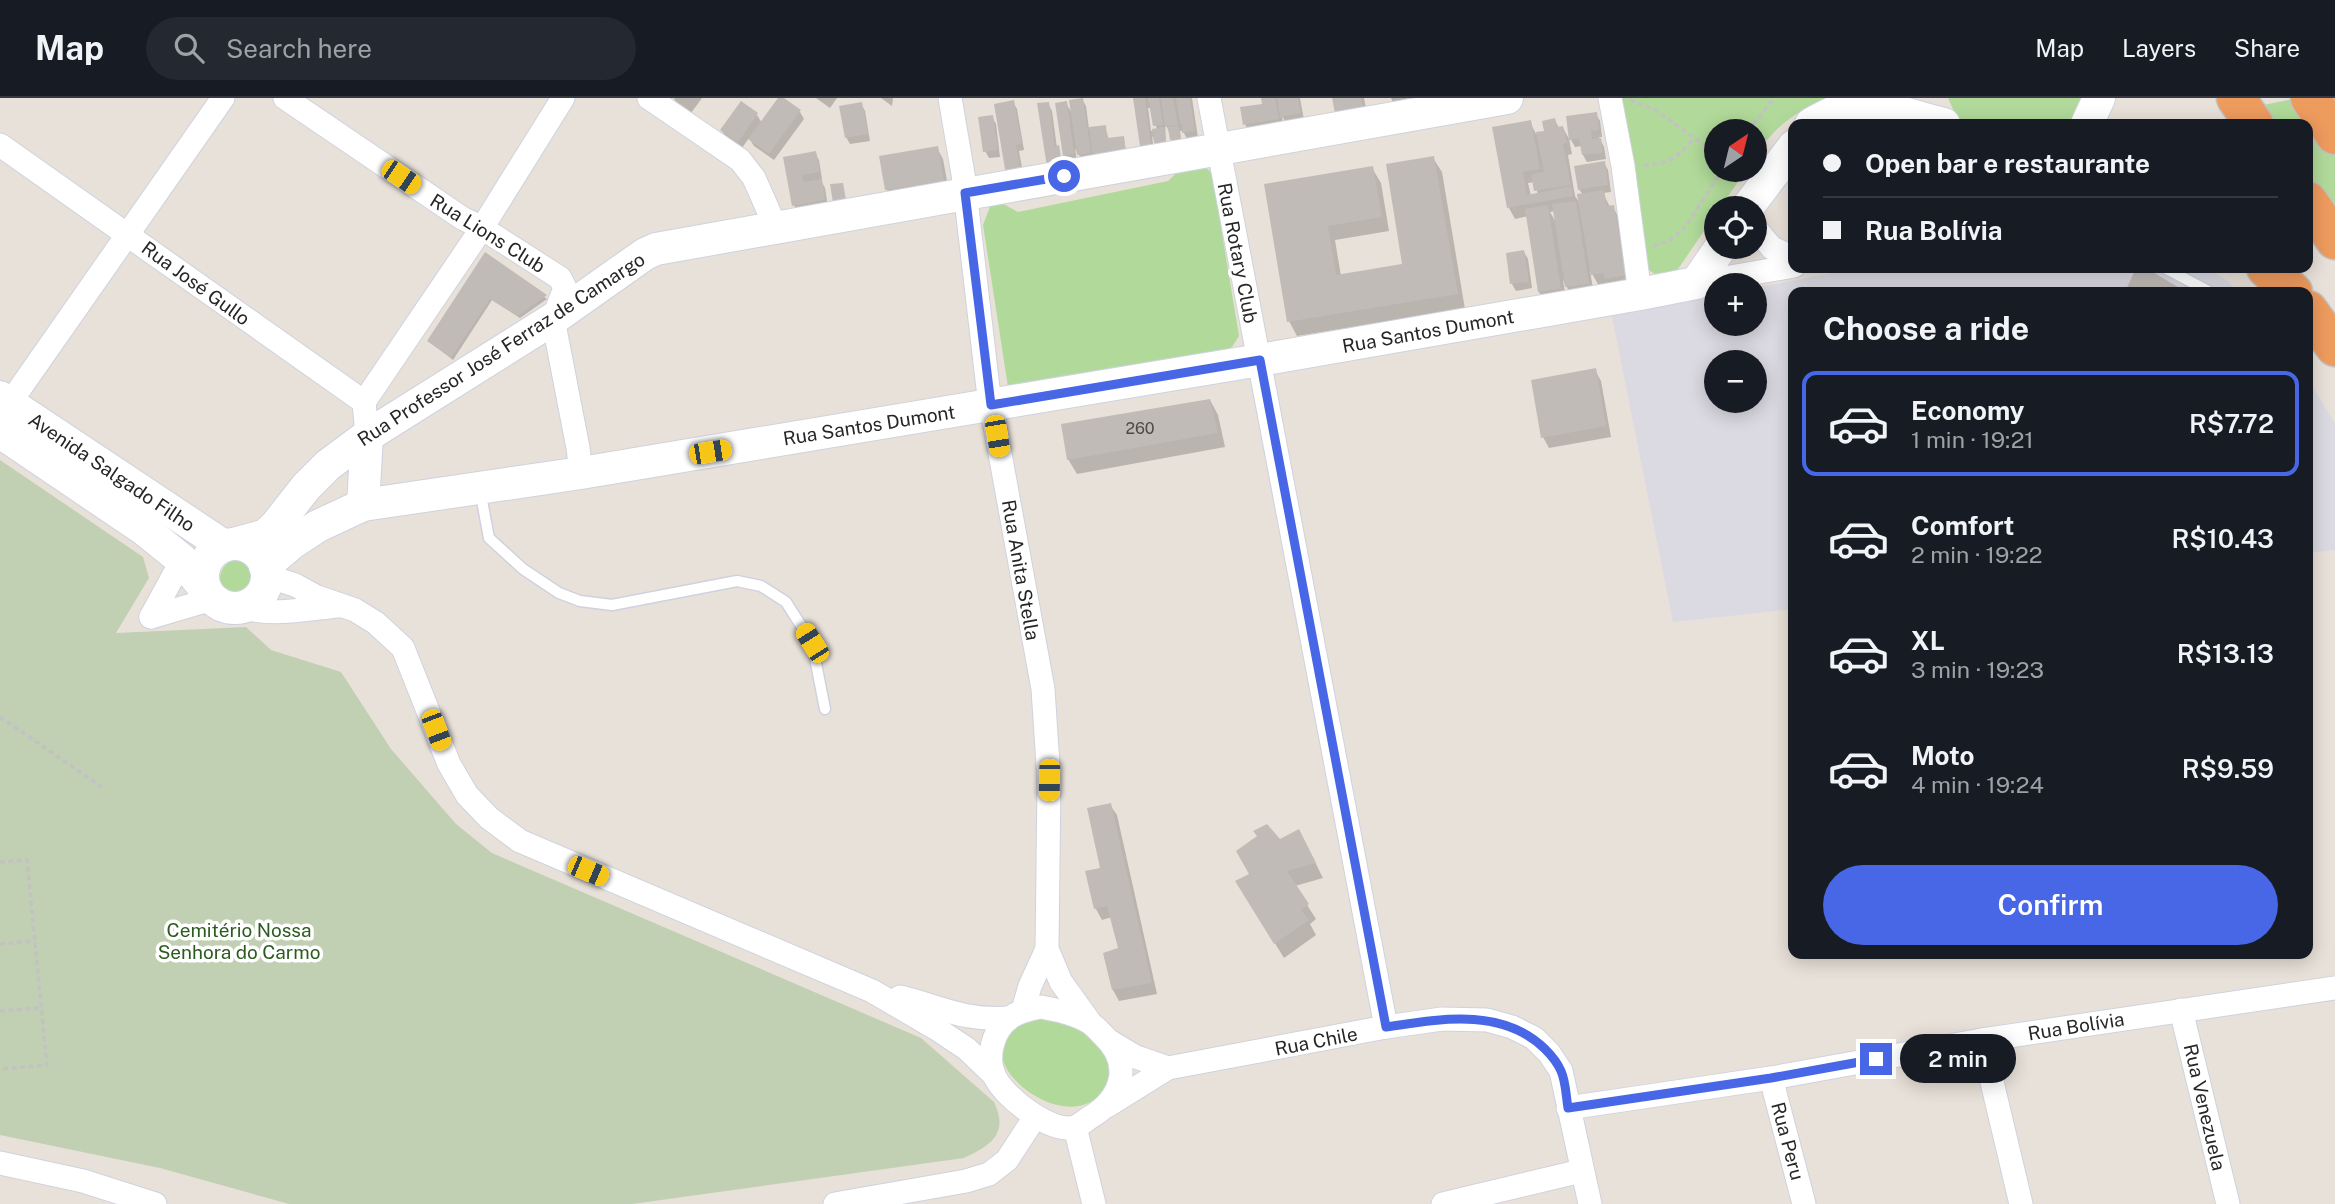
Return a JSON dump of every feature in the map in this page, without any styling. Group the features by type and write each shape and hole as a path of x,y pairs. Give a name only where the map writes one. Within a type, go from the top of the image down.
{"highway":[{"path":"2310,98 2335,135"},
{"path":"2313,208 2335,240"},
{"path":"2272,273 2287,287"},
{"path":"2313,317 2335,347"}],"street":[{"path":"2,412 223,98"},
{"name":"Rua Lions Club","path":"285,98 462,218 560,278 565,288 553,319 581,473"},
{"path":"363,505 367,436 364,402 482,228 563,98"},
{"path":"649,98 748,168 776,228"},
{"name":"Rua Anita Stella","path":"950,98 965,193 991,405 1043,689 1049,780 1047,949"},
{"name":"Rua Rotary Club","path":"1209,98 1386,1027"},
{"name":"Rua Professor José Ferraz de Camargo","path":"229,545 265,535 328,465 367,436 553,319 656,249 1507,98"},
{"path":"1938,98 1948,119"},
{"path":"1610,99 1623,166 1640,294"},
{"path":"1820,119 1854,106 1874,107 1923,119"},
{"name":"Rua José Gullo","path":"0,145 364,402"},
{"path":"1756,196 1788,154"},
{"path":"1767,242 1772,248 1788,255"},
{"path":"1696,283 1713,259"},
{"name":"Rua Santos Dumont","path":"266,571 292,543 318,526 363,505 581,473 991,405 1788,267"},
{"name":"Avenida Salgado Filho","path":"2,412 229,545"},
{"name":"Avenida Salgado Filho","path":"2,412 182,560 209,594"},
{"path":"340,606 260,612 229,608 209,594 202,579 203,568 215,551 229,545 253,550 266,571 340,606 355,610 376,623 403,648 449,764 467,795 489,818 520,841 872,991 957,1042 994,1075 1007,1093 1035,1117 1065,1127 1075,1127 1168,1069"},
{"path":"182,560 151,617 209,594"},
{"path":"244,608 262,594 266,571"},
{"path":"994,1075 990,1060 992,1044 998,1030 1016,1014 1047,949"},
{"path":"1047,949 1061,982 1089,1021 1111,1042 1136,1057 1168,1069"},
{"name":"Rua Bolívia","path":"1568,1108 1771,1078 1982,1040 2335,988"},
{"path":"872,991 912,1000 957,1015 985,1019 1041,1007 1063,1011 1089,1021"},
{"name":"Rua Venezuela","path":"2181,1010 2228,1204"},
{"name":"Rua Chile","path":"1168,1069 1386,1027 1442,1019 1487,1020 1512,1027 1534,1038 1561,1071 1590,1204"},
{"path":"1982,1040 2021,1204"},
{"path":"1107,1106 1120,1083 1121,1068 1118,1054 1111,1042"},
{"name":"Rua Peru","path":"1771,1078 1804,1204"},
{"path":"835,1204 966,1181 989,1174 1007,1160 1035,1117"},
{"path":"1075,1127 1094,1204"},
{"path":"0,1163 83,1181 155,1204"},
{"path":"1443,1204 1581,1171"}],"lane":[{"path":"2174,273 2201,287"},
{"path":"479,488 489,538 523,569 559,593 580,601 611,605 737,581 761,586 786,602 812,643 825,709"}],"path":[{"path":"1757,119 1773,98"},
{"path":"1610,99 1634,100 1655,110 1704,144"},
{"path":"1623,166 1657,165 1674,159 1686,149 1694,137"},
{"path":"1636,252 1670,240 1683,230 1714,182"},
{"path":"0,717 105,789"},
{"path":"0,862 27,860 47,1065 0,1069"},
{"path":"0,944 35,941"},
{"path":"0,1011 42,1008"}],"shaded area":[{"path":"1833,273 2215,273 2234,287 1788,287 1788,610 1673,622 1612,316 1704,298 1704,336 1767,336 1767,286"},
{"path":"2313,387 2335,424 2335,550 2313,552"}],"green space":[{"path":"1623,98 1842,98 1803,110 1788,119 1768,139 1768,119 1704,119 1704,182 1738,182 1728,196 1704,196 1704,231 1676,272 1658,276 1647,269 1619,105"},
{"path":"1948,98 2089,98 2078,119 1957,118"},
{"path":"2293,99 2308,119 2267,119 2258,106"},
{"path":"2313,126 2335,155 2335,215 2313,182"},
{"path":"1203,165 1212,173 1239,336 1232,347 1008,387 983,225 991,204 998,201 1018,212 1168,181 1184,166"},
{"name":"Cemitério Nossa Senhora do Carmo","path":"0,460 143,557 149,578 116,633 246,627 271,650 341,672 391,749 456,824 492,853 921,1038 994,1102 999,1122 995,1137 964,1158 632,1204 289,1204 160,1168 0,1135"},
{"path":"240,559 254,565 260,579 254,593 240,599 226,593 220,579 226,565"},
{"path":"1033,1018 1070,1025 1101,1047 1110,1071 1105,1087 1094,1100 1069,1107 1052,1103 1019,1084 1007,1070 1001,1055 1003,1040 1013,1026"}],"building":[{"path":"778,98 784,98 801,110 769,154 748,139"},
{"path":"1083,98 1091,153 1077,155 1069,100"},
{"path":"1133,98 1145,98 1151,145 1140,146"},
{"path":"1148,98 1159,98 1163,125 1153,126"},
{"path":"1161,98 1173,98 1178,125 1165,127"},
{"path":"1176,98 1190,98 1195,131 1182,133"},
{"path":"1261,98 1275,98 1279,119 1243,125 1240,107 1262,104"},
{"path":"1277,98 1298,98 1301,113 1280,117"},
{"path":"1332,98 1361,98 1363,109 1335,113"},
{"path":"1014,100 1022,144 1016,145 1021,173 1006,175 994,104"},
{"path":"741,101 758,113 738,143 720,130"},
{"path":"1067,101 1074,154 1063,156 1055,103"},
{"path":"862,102 868,134 845,138 839,106"},
{"path":"1049,102 1055,146 1059,145 1062,164 1047,167 1037,103"},
{"path":"1597,112 1599,130 1591,131 1592,139 1601,138 1603,153 1582,155 1579,139 1569,140 1566,116"},
{"path":"993,115 998,150 983,152 978,117"},
{"path":"1555,118 1557,127 1563,126 1567,143 1563,144 1571,185 1534,191 1531,174 1544,172 1536,132 1544,131 1542,121"},
{"path":"1531,120 1540,169 1523,172 1527,195 1572,186 1573,196 1507,208 1492,127"},
{"path":"1106,125 1107,138 1124,136 1126,153 1093,158 1089,127"},
{"path":"1179,126 1181,139 1170,140 1168,127"},
{"path":"1164,127 1166,142 1154,143 1152,129"},
{"path":"938,146 944,181 885,190 879,156"},
{"path":"816,151 820,172 802,175 803,182 822,179 825,200 792,206 783,157"},
{"path":"1434,156 1458,294 1287,322 1264,184 1373,166 1382,217 1328,226 1336,275 1402,264 1386,164"},
{"path":"1605,161 1608,185 1578,190 1574,166"},
{"path":"843,183 846,200 833,203 830,184"},
{"path":"1604,190 1607,206 1614,205 1626,275 1605,279 1603,273 1591,275 1577,194"},
{"path":"1576,201 1589,284 1565,287 1552,204"},
{"path":"1548,205 1561,289 1538,292 1525,209"},
{"path":"1524,250 1529,282 1510,284 1506,253"},
{"path":"485,252 547,295 518,316 490,299 451,358 427,341"},
{"path":"2134,273 2154,273 2178,287 2127,287"},
{"path":"1596,368 1606,426 1541,438 1531,380"},
{"path":"1210,399 1218,433 1067,460 1061,424"},
{"path":"1111,803 1152,983 1112,990 1103,953 1118,948 1107,906 1094,909 1085,871 1100,868 1087,808"},
{"path":"1267,824 1280,839 1299,829 1316,863 1287,871 1309,904 1301,910 1309,920 1274,944 1235,881 1249,874 1236,851 1257,836 1253,831"}],"route":[{"path":"1064,176 965,193 991,405 1260,360 1386,1027 1442,1019 1487,1020 1512,1027 1534,1038 1561,1071 1568,1108 1771,1078 1876,1059"}]}
